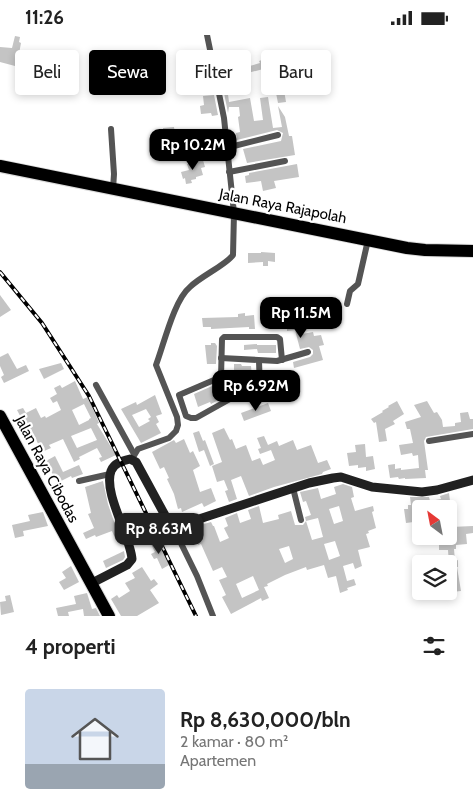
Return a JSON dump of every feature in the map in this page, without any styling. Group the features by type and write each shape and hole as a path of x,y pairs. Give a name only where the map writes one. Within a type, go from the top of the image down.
{"highway":[{"name":"Jalan Raya Rajapolah","path":"0,166 368,240 425,250 473,251"},
{"name":"Jalan Raya Cibodas","path":"1,421 109,616"}],"main road":[{"path":"92,583 127,565 132,559 113,497 110,474 114,466 133,457 167,519 171,523 177,524 193,521 309,483 341,477 372,487 428,491 473,480"}],"street":[{"path":"133,457 138,449 169,438 176,431 178,425 177,417 156,365 177,306 184,292 204,275 234,255 234,213 224,118 207,35"},
{"path":"111,129 114,173 113,189"},
{"path":"226,148 278,135"},
{"path":"229,172 285,161"},
{"path":"347,304 350,291 358,285 368,240"},
{"path":"168,395 217,375 222,358 221,333"},
{"path":"179,395 186,416 191,418 230,399 232,395 230,389 221,377 222,339 225,336 277,337 280,339 282,360"},
{"path":"222,358 259,361 282,360 308,353"},
{"path":"259,361 260,391"},
{"path":"168,395 179,395 221,377"},
{"path":"96,385 133,457"},
{"path":"428,441 473,434"},
{"path":"79,481 110,474"},
{"path":"293,488 301,520"},
{"path":"171,523 197,575 213,616"}],"building":[{"path":"15,36 20,37 20,50 15,50 15,66 0,62 0,47 12,48"},
{"path":"261,60 261,70 251,72 251,66 260,63 259,61"},
{"path":"214,95 218,115 212,116 211,113 201,114 200,106 204,105 203,96"},
{"path":"224,95 228,95 229,102 250,98 254,121 263,120 260,98 268,97 273,128 282,127 278,106 285,117 289,136 292,136 295,155 247,163 243,149 281,141 283,133 277,130 237,140 236,133 240,132 239,107 229,107 228,113"},
{"path":"276,95 285,95 286,102 278,103"},
{"path":"174,127 177,148 165,150 163,128"},
{"path":"205,135 206,139 217,138 216,135 221,135 221,148 200,151 198,136"},
{"path":"203,160 205,167 201,168 203,175 191,180 192,183 186,184 181,172 189,170 187,164"},
{"path":"297,164 299,177 274,181 276,188 263,191 261,181 246,183 245,176 249,175 249,173"},
{"path":"248,253 275,253 275,262 268,261 268,266 263,266 263,262 248,263"},
{"path":"0,295 11,310 0,317"},
{"path":"245,313 245,316 254,315 255,329 249,329 249,327 211,329 211,327 203,327 202,318 238,317 238,314"},
{"path":"272,315 272,321 287,321 287,317 302,317 302,334 313,332 314,336 321,335 324,345 319,346 323,360 294,368 293,362 310,357 313,354 313,350 309,347 300,349 295,330 287,331 287,328 268,329 268,316"},
{"path":"211,343 215,343 217,346 216,364 207,364 205,345 211,345"},
{"path":"244,345 276,345 276,353 258,353 257,349 244,350"},
{"path":"8,353 17,369 26,365 29,371 4,383 1,377 4,375 0,366 0,357"},
{"path":"61,363 64,369 44,379 39,369"},
{"path":"234,364 251,366 252,376 255,376 255,386 248,386 247,376 234,377"},
{"path":"75,381 83,399 88,397 99,423 97,424 116,455 101,462 99,458 102,457 97,448 79,457 80,459 74,462 63,439 49,445 51,448 42,452 31,429 28,431 17,410 23,408 26,413 36,408 41,418 45,416 46,418 61,410 57,401 53,403 50,398 57,394 54,388 60,385 62,388","holes":["84,404 91,418 79,425 72,410","91,428 97,440 77,448 71,436"]},
{"path":"219,383 224,389 219,390 222,398 211,404 210,402 198,407 194,394"},
{"path":"155,395 162,414 156,416 159,422 156,424 161,433 141,443 121,409 136,402 137,405","holes":["146,409 151,417 148,419 150,421 139,427 132,415"]},
{"path":"397,401 404,414 393,421 395,424 385,429 387,441 379,442 376,422 374,423 371,419"},
{"path":"427,401 434,413 437,412 442,420 443,427 455,426 455,423 461,422 460,413 468,412 470,419 473,419 473,429 426,437 424,441 428,470 425,470 426,478 390,478 388,465 395,464 395,469 401,468 401,470 419,468 418,455 413,456 412,453 401,455 399,445 413,443 410,429 407,429 405,422 421,417 414,405"},
{"path":"268,403 271,411 244,421 241,413"},
{"path":"224,428 236,449 246,445 252,461 260,458 263,465 275,460 271,450 260,454 258,449 261,448 257,438 264,436 268,445 277,441 279,446 293,440 297,450 311,445 318,463 327,460 331,469 322,474 249,496 241,476 231,480 237,499 229,502 225,491 228,490 224,480 217,482 212,466 222,462 212,433"},
{"path":"199,431 203,441 205,440 214,464 210,466 204,450 199,452 193,433"},
{"path":"184,439 190,453 193,451 200,466 193,470 200,492 211,488 216,501 204,507 202,503 182,512 181,508 178,509 164,467 160,469 152,452 174,440 176,443"},
{"path":"365,444 366,457 373,456 375,469 366,471 366,467 358,468 358,465 349,466 347,453 356,452 355,445"},
{"path":"55,456 63,472 79,465 83,474 72,478 71,476 57,483 46,461"},
{"path":"103,481 108,504 119,536 115,538 112,531 86,539 83,533 94,528 88,514 91,513 85,487"},
{"path":"343,484 352,487 354,497 351,498 355,511 373,506 374,511 372,512 376,528 368,531 369,533 366,534 370,547 358,550 362,566 355,569 353,563 343,566 347,581 354,579 356,585 340,593 336,576 328,578 324,565 307,570 306,567 267,584 268,586 264,587 269,598 262,601 261,598 231,614 222,597 226,595 219,580 227,577 222,567 213,571 201,544 198,545 196,540 199,539 193,527 211,522 220,542 229,538 224,528 228,526 225,518 237,513 240,523 251,519 248,510 259,506 263,523 279,519 278,515 291,511 295,525 303,525 306,521 305,517 311,515 306,501 303,502 300,492 318,488 321,499 336,494 334,487","holes":["339,506 343,521 334,524 329,509","318,518 323,537 312,540 306,521","335,541 340,556 329,560 324,544","289,546 293,559 285,563 279,549","253,576 259,590 242,598 236,584"]},
{"path":"449,493 450,500 436,500 441,499 440,496"},
{"path":"410,497 429,497 430,500 412,500 412,522 406,523 404,509 408,509 408,505 411,505"},
{"path":"43,512 48,526 23,531 24,536 15,538 12,525 30,521 28,515"},
{"path":"473,526 473,533 466,534 467,544 458,545 458,527"},
{"path":"157,541 169,565 162,569 157,558 154,559 151,554 155,552 151,544"},
{"path":"439,545 456,545 454,555 448,555 448,550 439,550"},
{"path":"124,551 125,557 123,560 106,568 103,561"},
{"path":"71,566 79,582 64,590 59,582 66,578 62,572"},
{"path":"142,567 151,581 154,579 158,584 150,590 159,603 137,616 121,616 111,599 117,595 119,598 130,591 125,583 135,578 132,573"},
{"path":"457,567 461,591 457,591"},
{"path":"87,593 92,609 96,608 100,616 84,616 83,609 68,612 69,616 58,616 56,608 76,604 74,596"},
{"path":"10,595 14,612 1,615 0,602 6,601 5,596"}],"railway":[{"path":"0,272 42,323 89,396 196,616"}]}
